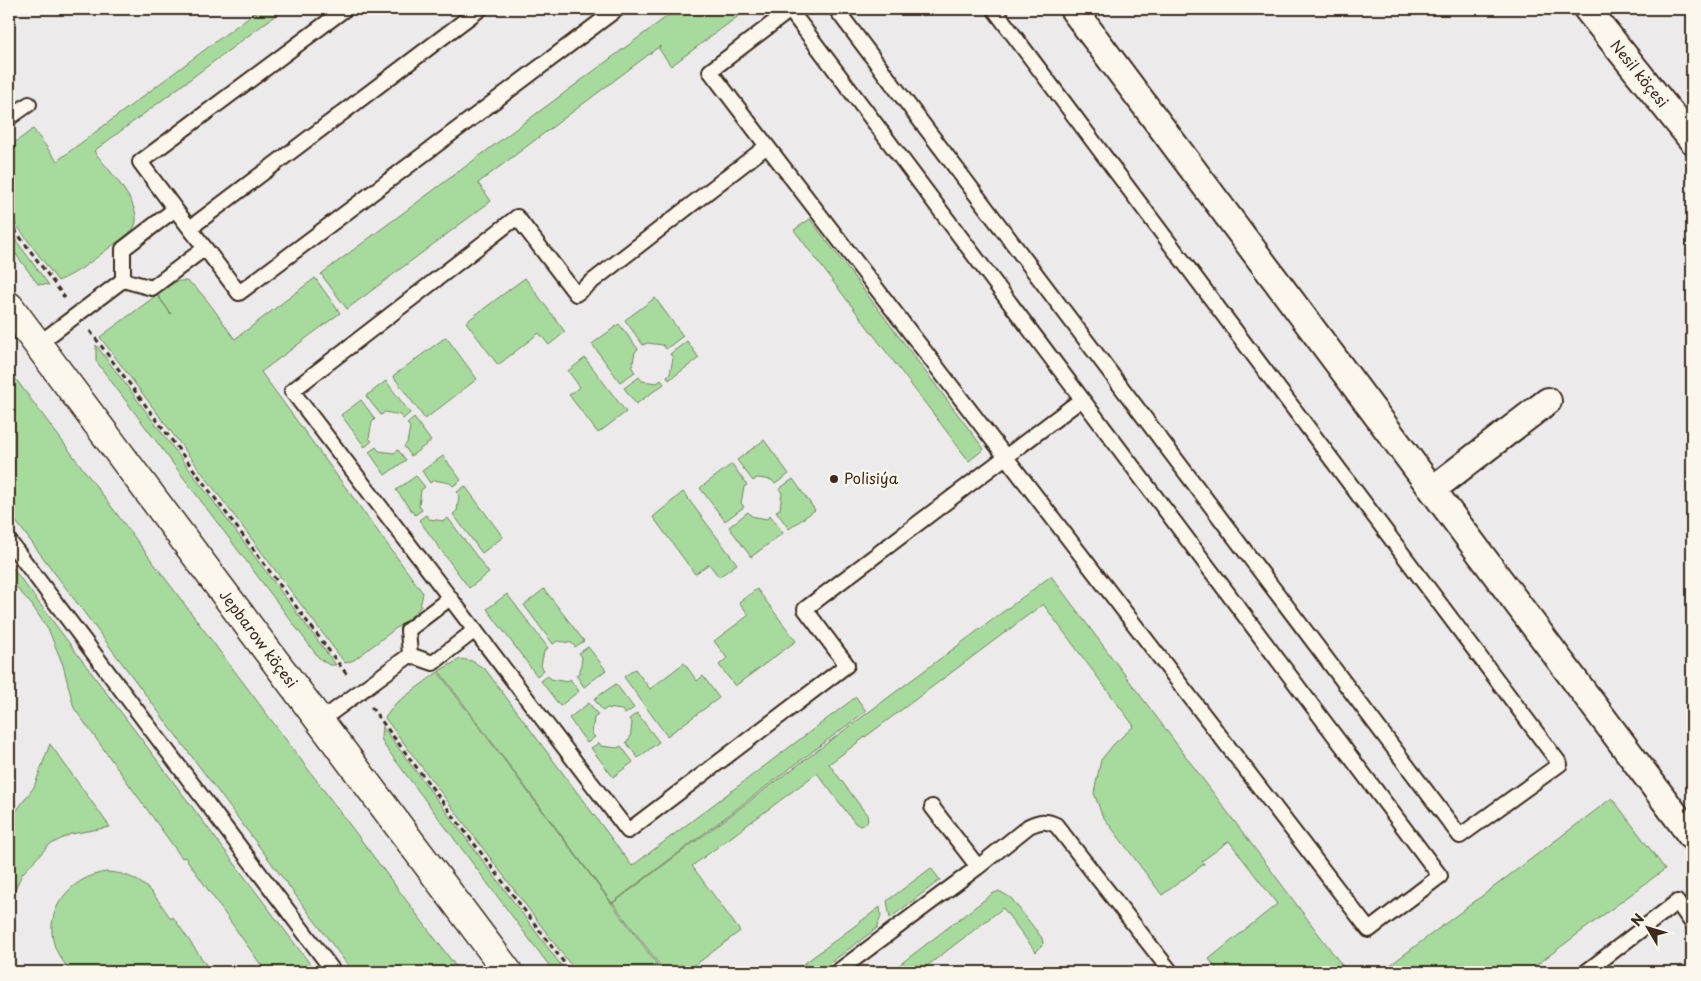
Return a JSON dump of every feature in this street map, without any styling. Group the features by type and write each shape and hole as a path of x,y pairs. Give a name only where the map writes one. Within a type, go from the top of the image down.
{"street":[{"path":"1073,9 1692,837"},
{"name":"Nesil köçesi","path":"1587,9 1692,140"},
{"name":"Jepbarow köçesi","path":"9,306 508,972"},
{"path":"1433,489 1548,401"}],"lane":[{"path":"346,9 140,162 239,293 617,9"},
{"path":"190,228 480,9"},
{"path":"836,9 1460,836 1560,764 994,9"},
{"path":"790,10 1440,876 1369,930 767,146 710,71 790,10"},
{"path":"9,118 29,104"},
{"path":"767,146 576,294 517,217 292,391 628,831 848,665 805,609 1082,399"},
{"path":"123,280 123,249 176,209"},
{"path":"123,280 152,288 205,248"},
{"path":"38,344 123,280"},
{"path":"9,541 334,972"},
{"path":"410,655 408,630 450,598"},
{"path":"410,655 432,663 475,630"},
{"path":"320,721 410,655"},
{"path":"932,807 978,867"},
{"path":"836,972 978,867 1029,826 1039,821 1048,821 1056,825 1171,972"},
{"path":"1586,972 1677,902 1692,923"}],"path":[{"path":"9,222 571,972"}],"green space":[{"path":"259,9 284,9 94,151 123,188 135,211 136,221 133,229 125,237 79,270 58,281 9,215 9,147 33,129 57,161"},
{"path":"677,9 748,9 671,66 659,49 660,46 478,183 491,201 347,309 321,274"},
{"path":"810,219 984,449 969,461 794,230"},
{"path":"9,231 49,285 38,284 9,245"},
{"path":"315,278 340,313 261,372 423,593 420,607 412,616 354,660 345,663 100,337 157,295 171,314 157,294 178,281 185,281 197,289 212,306 235,339"},
{"path":"525,278 565,332 549,345 539,333 498,365 466,322"},
{"path":"655,298 683,336 666,349 663,345 647,343 643,345 625,320"},
{"path":"619,324 638,349 635,352 632,368 635,372 620,382 592,344"},
{"path":"446,337 477,379 425,419 393,376"},
{"path":"687,341 699,358 669,380 667,376 670,374 673,358 670,354"},
{"path":"96,345 336,665 329,665 319,658 96,361"},
{"path":"585,358 626,412 598,433 569,395 580,387 568,371"},
{"path":"9,370 460,972 353,972 9,512"},
{"path":"639,377 642,381 657,383 661,380 664,384 636,404 624,388"},
{"path":"386,381 410,413 403,419 400,415 385,412 381,415 366,396"},
{"path":"361,400 375,419 372,422 369,438 372,441 365,447 341,415"},
{"path":"414,418 431,441 411,456 404,446 407,443 410,427 407,424"},
{"path":"764,440 789,474 775,484 772,480 757,478 753,481 737,460"},
{"path":"376,447 379,451 394,453 398,450 406,460 385,475 369,452"},
{"path":"443,456 461,480 453,486 450,483 434,480 430,483 422,471"},
{"path":"732,464 747,485 744,487 741,503 744,507 725,521 700,488"},
{"path":"416,476 425,487 421,490 419,506 422,510 415,515 396,490"},
{"path":"793,479 815,510 789,529 776,511 780,509 782,493 779,489"},
{"path":"465,486 503,537 482,553 453,514 457,511 459,496 457,492"},
{"path":"683,492 737,564 719,577 709,564 695,574 653,517"},
{"path":"748,512 751,516 767,519 770,515 783,533 751,557 729,527"},
{"path":"426,515 429,519 444,521 448,518 489,573 469,588 419,520"},
{"path":"9,563 316,972 266,972 185,857 182,858 74,708 63,665 49,631 32,605 9,579"},
{"path":"1051,576 1347,972 1219,972 1209,959 1277,904 1229,841 1202,861 1204,864 1162,895 1102,815 1094,793 1101,760 1114,744 1134,726 1043,604 829,764 867,815 868,820 865,824 860,826 855,823 817,773 692,866 740,931 686,972 665,972 613,903"},
{"path":"544,589 584,641 575,647 572,643 557,641 553,644 524,605"},
{"path":"757,589 796,641 735,686 719,665 727,658 714,641 749,615 739,602"},
{"path":"507,594 548,648 544,651 541,666 544,670 537,676 487,609"},
{"path":"588,647 606,670 584,687 576,675 580,672 582,657 579,653"},
{"path":"460,659 472,661 485,669 632,866 856,697 866,711 612,903 439,671"},
{"path":"684,663 697,681 703,676 719,698 667,736 624,677 635,669 650,689"},
{"path":"438,672 663,972 576,972 385,718 395,704"},
{"path":"548,676 551,679 567,682 570,679 579,691 560,706 541,681"},
{"path":"616,684 634,708 625,714 622,710 607,708 603,711 594,699"},
{"path":"589,703 598,715 594,718 592,734 595,737 587,743 569,718"},
{"path":"637,713 659,742 638,758 626,742 630,739 632,723 629,719"},
{"path":"382,726 566,972 554,972 384,745 381,738"},
{"path":"599,743 601,746 617,748 621,746 633,762 613,777 591,748"},
{"path":"50,744 110,827 71,834 49,845 22,874 11,898 9,896 9,821 34,787"},
{"path":"1612,798 1665,869 1527,972 1381,972"},
{"path":"931,868 940,880 890,918 887,901"},
{"path":"107,872 129,876 145,886 171,919 173,917 211,972 67,972 69,970 56,950 52,934 56,909 71,888 82,880"},
{"path":"999,891 1011,898 1042,938 1043,944 1036,952 1003,908 919,972 890,972 992,894"},
{"path":"880,907 881,916 877,928 818,972 793,972"}],"place":[{"name":"Polisiýa","path":"834,479"}]}
